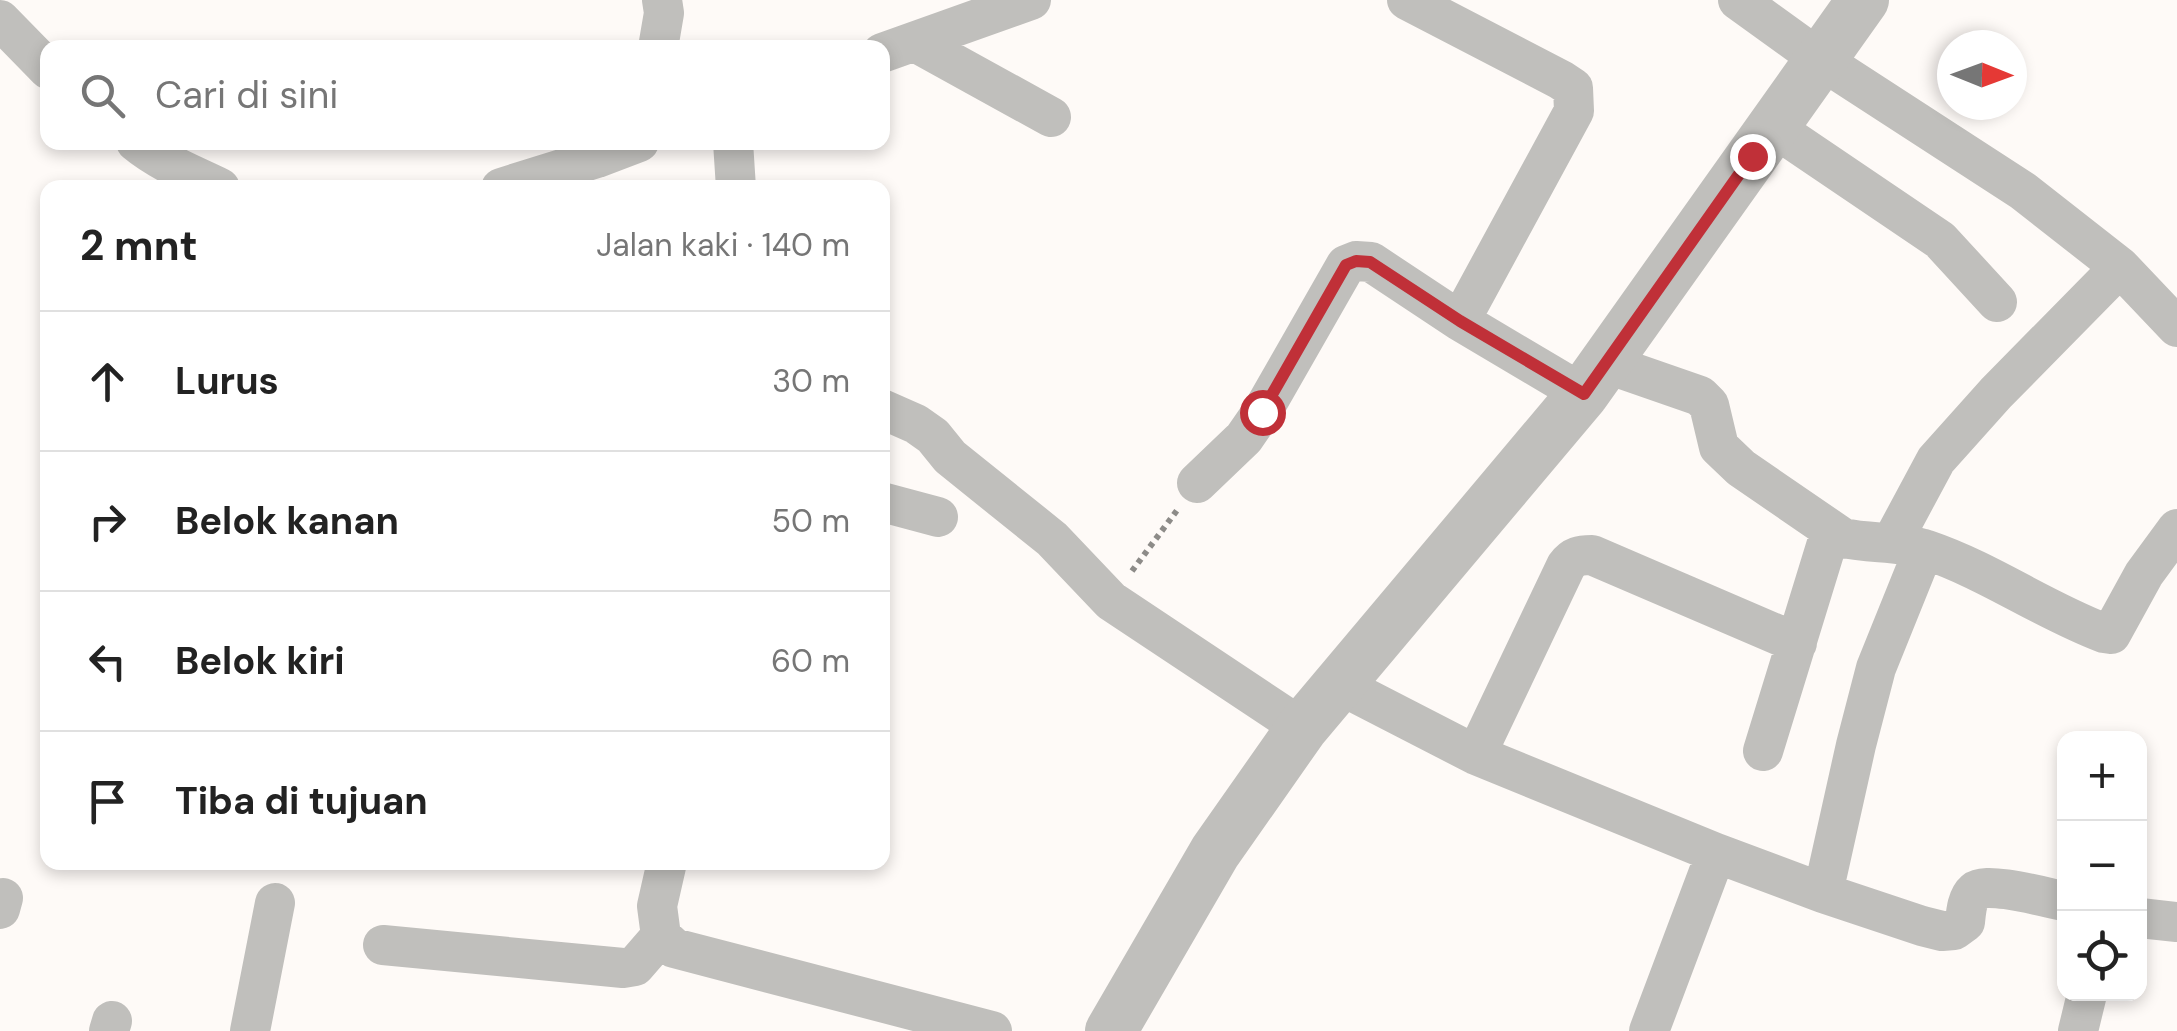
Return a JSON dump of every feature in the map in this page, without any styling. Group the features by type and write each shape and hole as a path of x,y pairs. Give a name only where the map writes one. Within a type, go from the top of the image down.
{"street":[{"path":"659,40 662,0"},
{"path":"899,47 1031,0"},
{"path":"1408,0 1573,88 1574,111 1460,321"},
{"path":"1738,0 1820,60 2023,191 2120,267 2177,327"},
{"path":"1111,1031 1215,852 1302,728 1594,379 1863,0"},
{"path":"0,20 40,61"},
{"path":"899,47 1051,117"},
{"path":"1773,127 1940,240 1997,302"},
{"path":"145,150 203,180"},
{"path":"527,180 618,150"},
{"path":"734,150 735,180"},
{"path":"1197,483 1244,438 1346,265 1356,261 1370,262 1460,321 1594,379 1700,396 1709,405 1719,447 1741,468 1842,538 1908,545 1961,563 2107,634 2177,529"},
{"path":"1823,893 1856,745 1908,545 1936,460 1996,392 2120,267"},
{"path":"890,413 933,436 950,457 1052,538 1111,601 1302,728"},
{"path":"890,504 938,516"},
{"path":"1763,751 1831,530"},
{"path":"1476,755 1566,566 1580,555 1592,555 1797,643"},
{"path":"1340,685 1476,755 1716,853 1942,931 1954,930 1965,922 1968,900 1985,886 2057,900"},
{"path":"1649,1031 1716,853"},
{"path":"665,870 657,906 661,936 674,948 992,1031"},
{"path":"250,1031 275,903"},
{"path":"2147,919 2177,922"},
{"path":"382,945 623,968 635,966 661,936"},
{"path":"2078,1031 2085,1001"}],"path":[{"path":"1111,601 1197,483"}],"route":[{"path":"1262,412 1346,265 1356,261 1370,262 1584,394 1752,156"}]}
